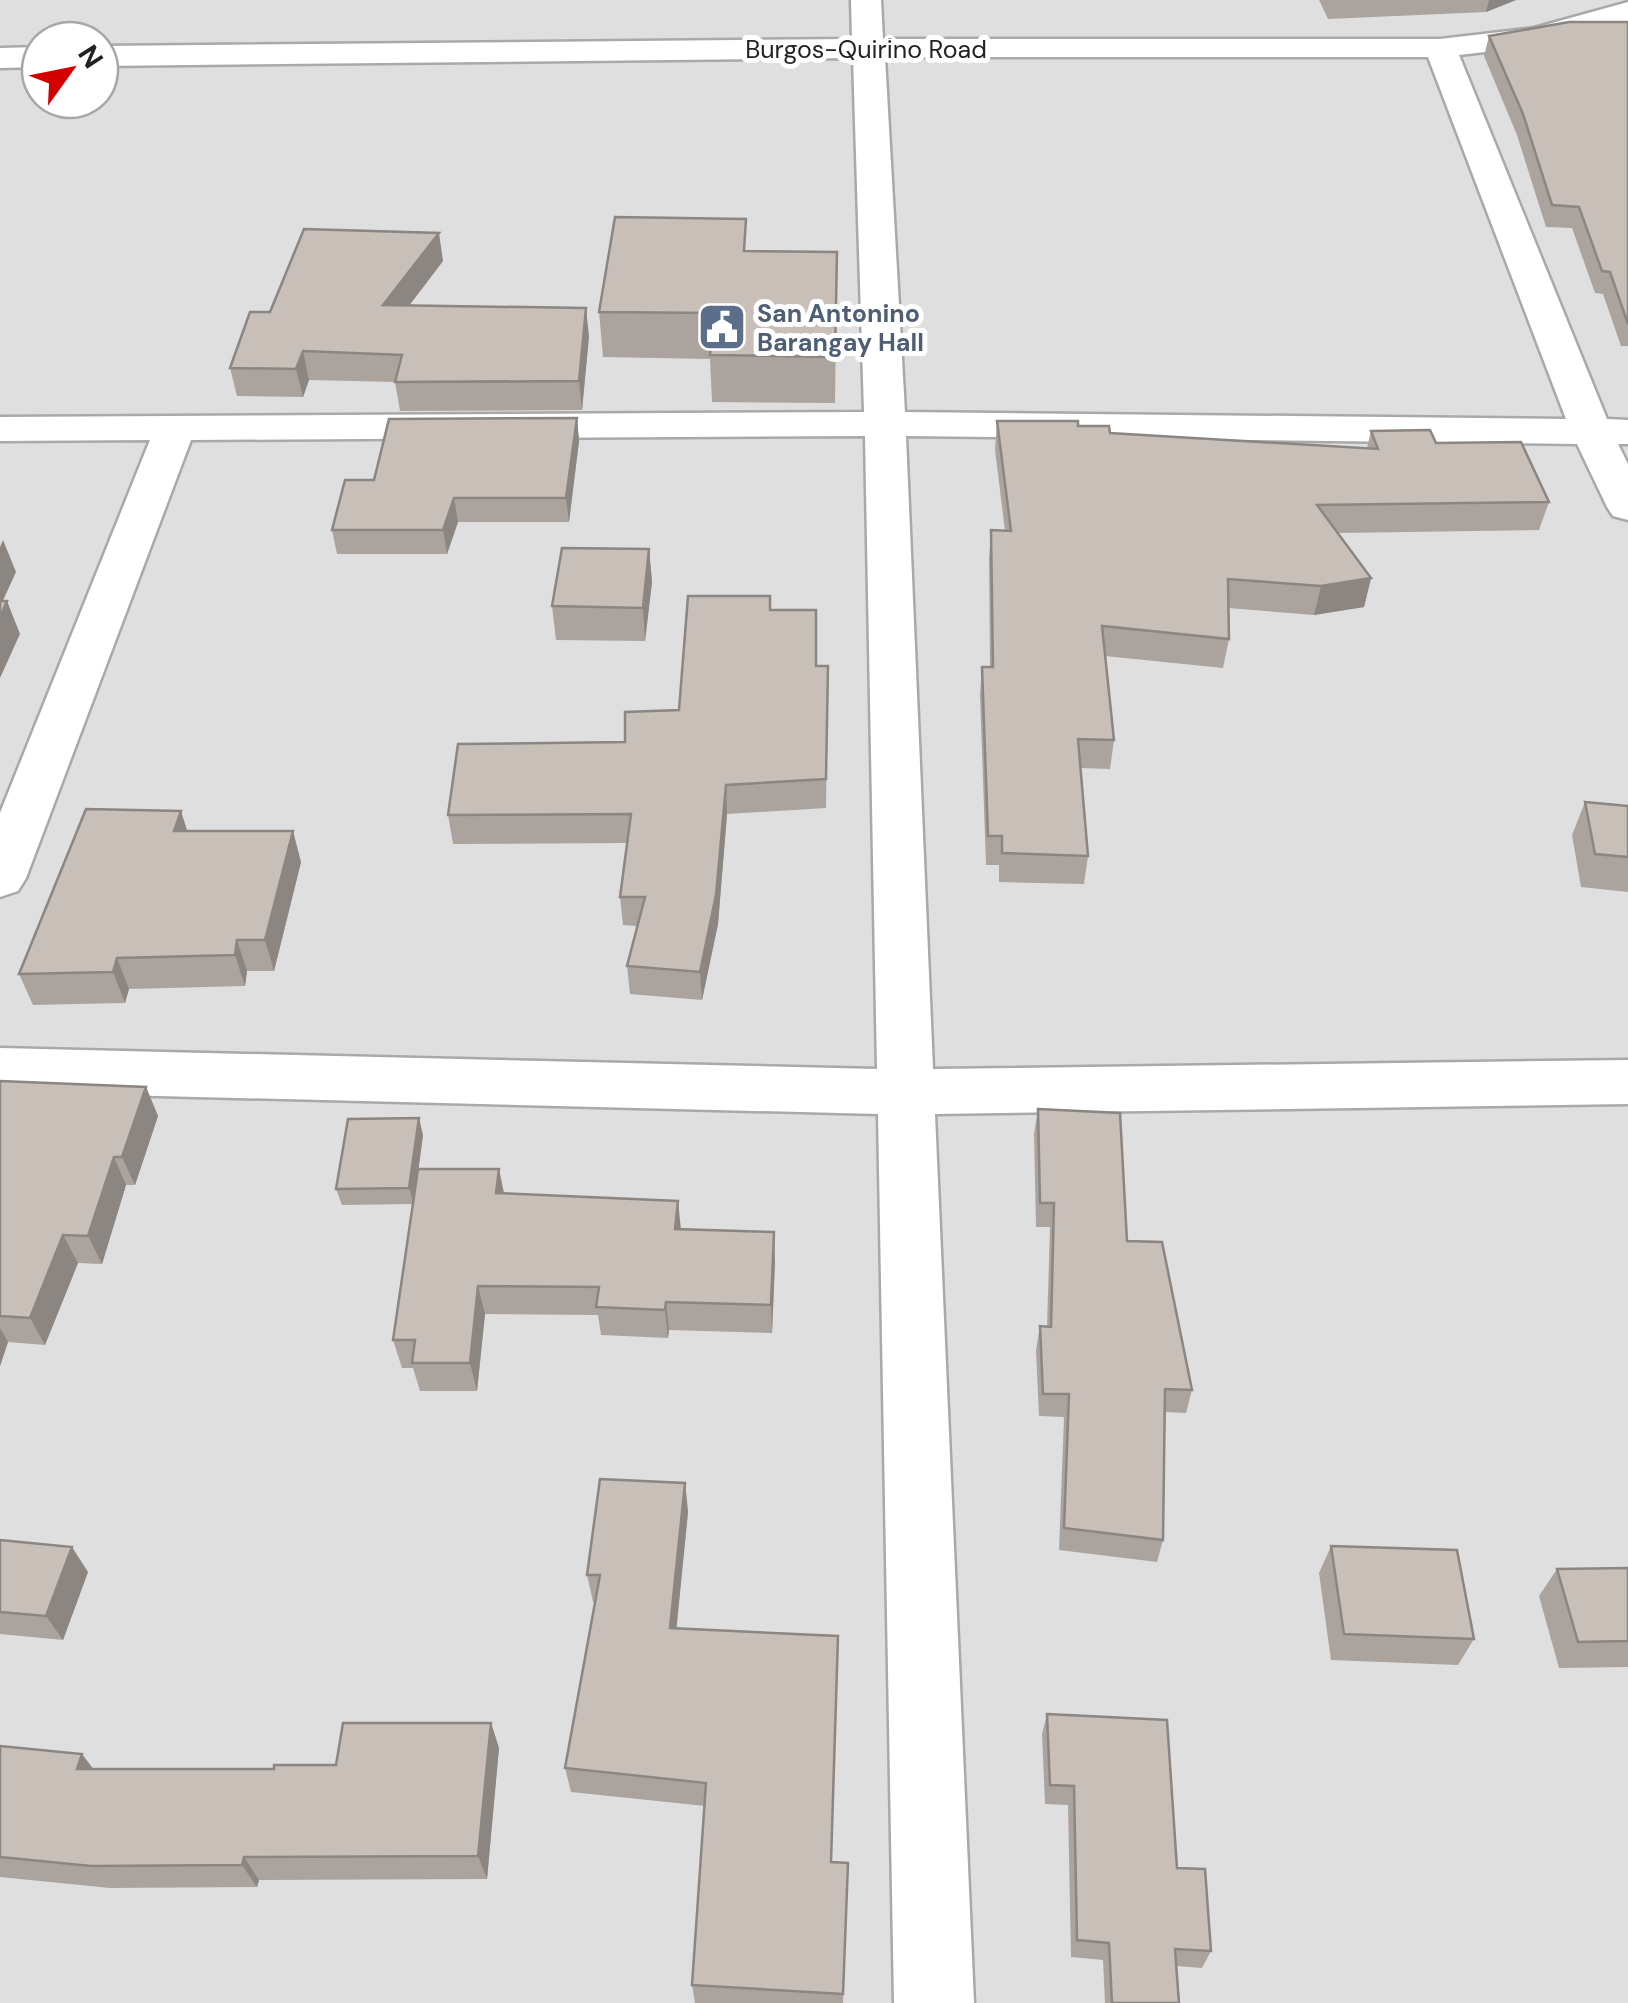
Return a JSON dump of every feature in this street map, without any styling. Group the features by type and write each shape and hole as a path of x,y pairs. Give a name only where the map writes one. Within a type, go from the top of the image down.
{"street":[{"name":"Burgos-Quirino Road","path":"120,55 867,24 1440,48 1536,37 1628,11"},
{"path":"867,24 908,1092 934,2003"},
{"path":"1440,48 1609,432 1628,507"},
{"path":"0,430 885,424 1609,432"},
{"path":"0,878 175,428"},
{"path":"0,1070 908,1092 1628,1082"}],"shaded area":[{"path":"0,0 1628,0 1628,2003 0,2003"}],"building":[{"path":"1569,22 1628,22 1628,324 1610,272 1602,271 1579,207 1552,205 1523,114 1489,36"},
{"path":"615,217 746,219 744,251 837,252 835,357 710,355 714,313 599,312"},
{"path":"304,229 439,233 383,305 586,308 579,381 395,382 402,355 303,351 296,369 230,368 250,312 270,312"},
{"path":"577,418 566,498 454,498 443,530 332,530 345,480 374,480 389,419"},
{"path":"997,421 1078,421 1078,426 1109,426 1110,433 1378,449 1371,431 1430,430 1436,443 1521,442 1549,502 1317,505 1371,578 1321,586 1228,579 1229,639 1102,626 1114,740 1078,739 1088,856 1002,853 1002,836 988,836 982,667 993,667 991,530 1011,531"},
{"path":"562,548 649,549 643,608 552,606"},
{"path":"688,596 770,596 770,610 816,610 816,666 828,666 826,779 726,785 716,895 700,972 627,966 645,897 620,897 631,814 448,815 458,744 625,742 625,712 679,710"},
{"path":"1585,802 1628,806 1628,857 1595,854"},
{"path":"86,809 181,811 174,831 293,831 265,940 237,940 235,955 117,958 113,972 19,974"},
{"path":"0,1081 146,1087 122,1157 114,1157 88,1236 63,1235 30,1318 0,1316"},
{"path":"1038,1109 1120,1113 1127,1241 1162,1242 1192,1390 1165,1389 1163,1540 1064,1528 1069,1394 1043,1394 1040,1326 1051,1327 1054,1203 1040,1203"},
{"path":"419,1118 409,1188 336,1189 348,1119"},
{"path":"418,1169 499,1169 496,1193 678,1201 675,1229 774,1232 771,1305 666,1302 665,1310 596,1307 599,1287 478,1286 470,1363 412,1363 415,1340 393,1340"},
{"path":"600,1479 685,1483 670,1628 838,1636 831,1862 848,1863 843,1994 692,1985 706,1783 565,1768 600,1575 587,1575"},
{"path":"0,1540 72,1547 46,1616 0,1612"},
{"path":"1331,1546 1457,1550 1474,1639 1344,1634"},
{"path":"1628,1568 1628,1641 1578,1642 1557,1569"},
{"path":"1047,1714 1167,1720 1177,1868 1205,1869 1211,1951 1175,1949 1179,2003 1112,2003 1109,1943 1077,1940 1074,1786 1050,1785"},
{"path":"343,1723 491,1723 478,1856 244,1857 242,1865 91,1866 0,1857 0,1746 82,1754 77,1769 274,1769 274,1765 336,1765"}],"place":[{"name":"San Antonino Barangay Hall","path":"722,327"}]}
